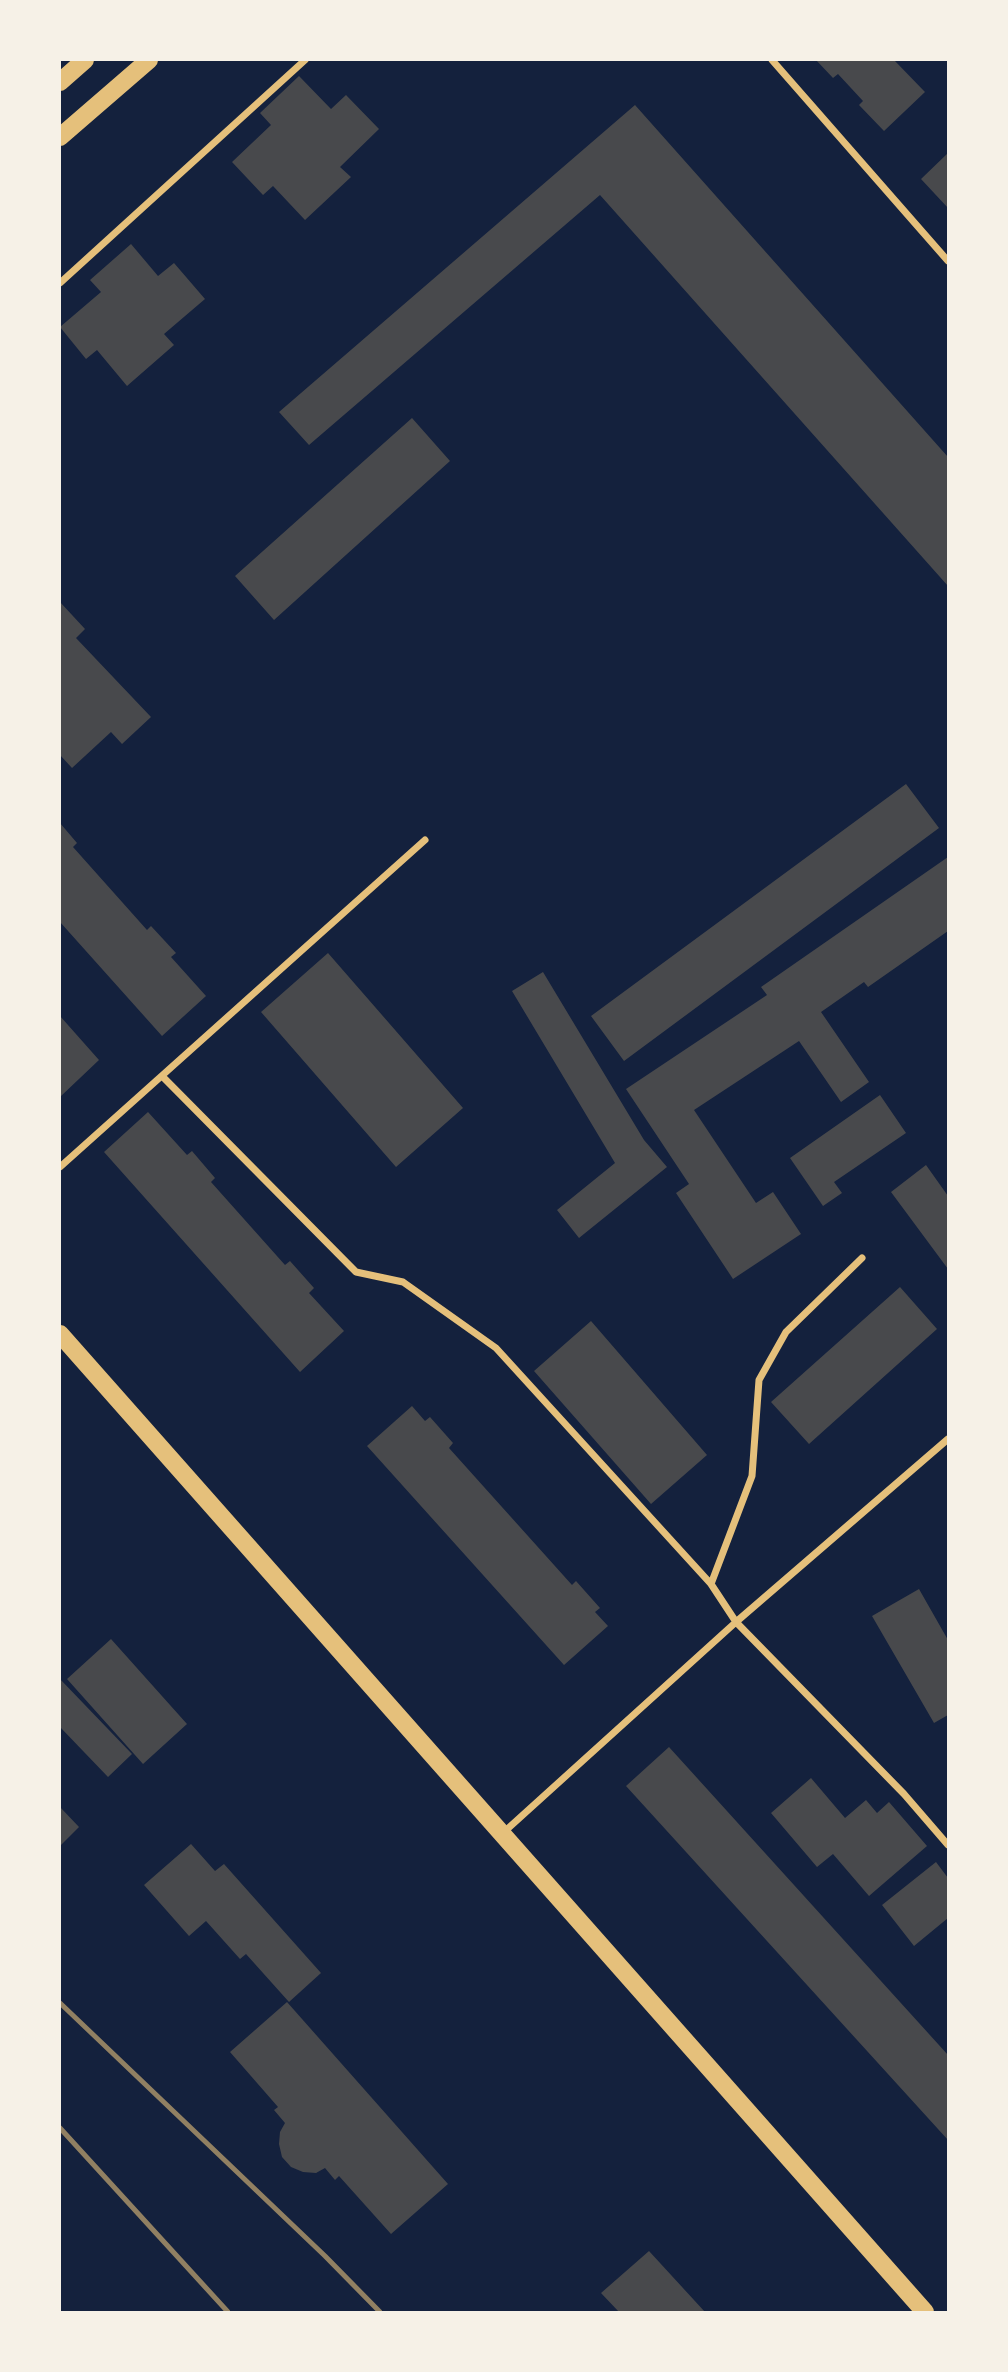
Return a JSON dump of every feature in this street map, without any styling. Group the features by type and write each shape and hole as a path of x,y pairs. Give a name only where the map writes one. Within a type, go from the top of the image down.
{"main road":[{"path":"60,82 85,60"},
{"path":"60,137 149,60"},
{"path":"60,1334 500,1835 925,2312"}],"street":[{"path":"60,283 305,60"},
{"path":"772,60 948,261"},
{"path":"60,1167 425,840"},
{"path":"162,1076 356,1272 402,1282 496,1348 711,1584 736,1622 904,1794 948,1845"},
{"path":"60,1154 66,1161"},
{"path":"711,1584 752,1476 759,1380 786,1332 862,1258"},
{"path":"500,1835 736,1622 948,1439"}],"building":[{"path":"816,60 894,60 925,92 884,131 859,105 863,101 838,74 833,78"},
{"path":"299,76 331,109 346,95 379,129 340,167 351,177 305,220 273,186 263,195 232,162 271,125 260,113"},
{"path":"635,105 948,457 948,586 600,195 309,445 279,412"},
{"path":"948,153 948,208 921,179"},
{"path":"131,244 158,276 174,263 205,299 164,334 174,345 127,386 97,350 86,359 60,327 101,292 90,280"},
{"path":"412,418 450,461 274,620 235,576"},
{"path":"60,602 85,629 76,638 151,717 122,744 111,732 72,768 60,755"},
{"path":"906,784 939,828 624,1061 591,1016"},
{"path":"60,823 77,843 73,847 147,930 151,926 176,953 171,957 206,996 162,1036 60,922"},
{"path":"948,857 948,931 868,987 864,982 821,1012 869,1082 841,1102 799,1041 694,1110 756,1203 773,1192 801,1234 733,1279 676,1193 689,1184 626,1089 767,995 761,987"},
{"path":"328,953 463,1108 396,1167 261,1012"},
{"path":"543,972 644,1140 667,1167 579,1238 557,1210 615,1163 512,991"},
{"path":"60,1016 99,1060 60,1097"},
{"path":"880,1095 906,1133 834,1182 842,1193 823,1206 790,1158"},
{"path":"148,1112 187,1155 192,1151 215,1178 211,1182 285,1265 290,1261 314,1288 309,1293 344,1331 300,1372 104,1152"},
{"path":"926,1165 948,1196 948,1269 891,1192"},
{"path":"900,1287 937,1329 809,1444 771,1402"},
{"path":"591,1321 707,1455 651,1504 534,1371"},
{"path":"412,1406 425,1421 430,1417 453,1443 449,1448 572,1585 576,1581 600,1608 595,1612 608,1626 564,1665 367,1446"},
{"path":"919,1589 948,1640 948,1715 934,1723 872,1616"},
{"path":"111,1639 187,1724 143,1764 67,1679"},
{"path":"60,1679 132,1754 108,1777 60,1727"},
{"path":"669,1747 948,2055 948,2140 626,1786"},
{"path":"811,1778 845,1818 866,1800 877,1813 889,1802 927,1846 869,1896 833,1854 817,1867 771,1813"},
{"path":"60,1807 79,1827 60,1846"},
{"path":"191,1844 215,1871 224,1864 321,1973 289,2002 246,1954 240,1959 206,1921 189,1936 144,1885"},
{"path":"936,1862 948,1878 948,1918 914,1946 882,1905"},
{"path":"287,2002 448,2184 391,2234 339,2176 335,2180 325,2168 316,2173 303,2172 291,2167 282,2157 280,2132 285,2123 274,2110 278,2107 230,2052"},
{"path":"649,2251 705,2312 619,2312 601,2293"}],"railway":[{"path":"60,2003 380,2312"},
{"path":"60,2128 228,2312"}]}
